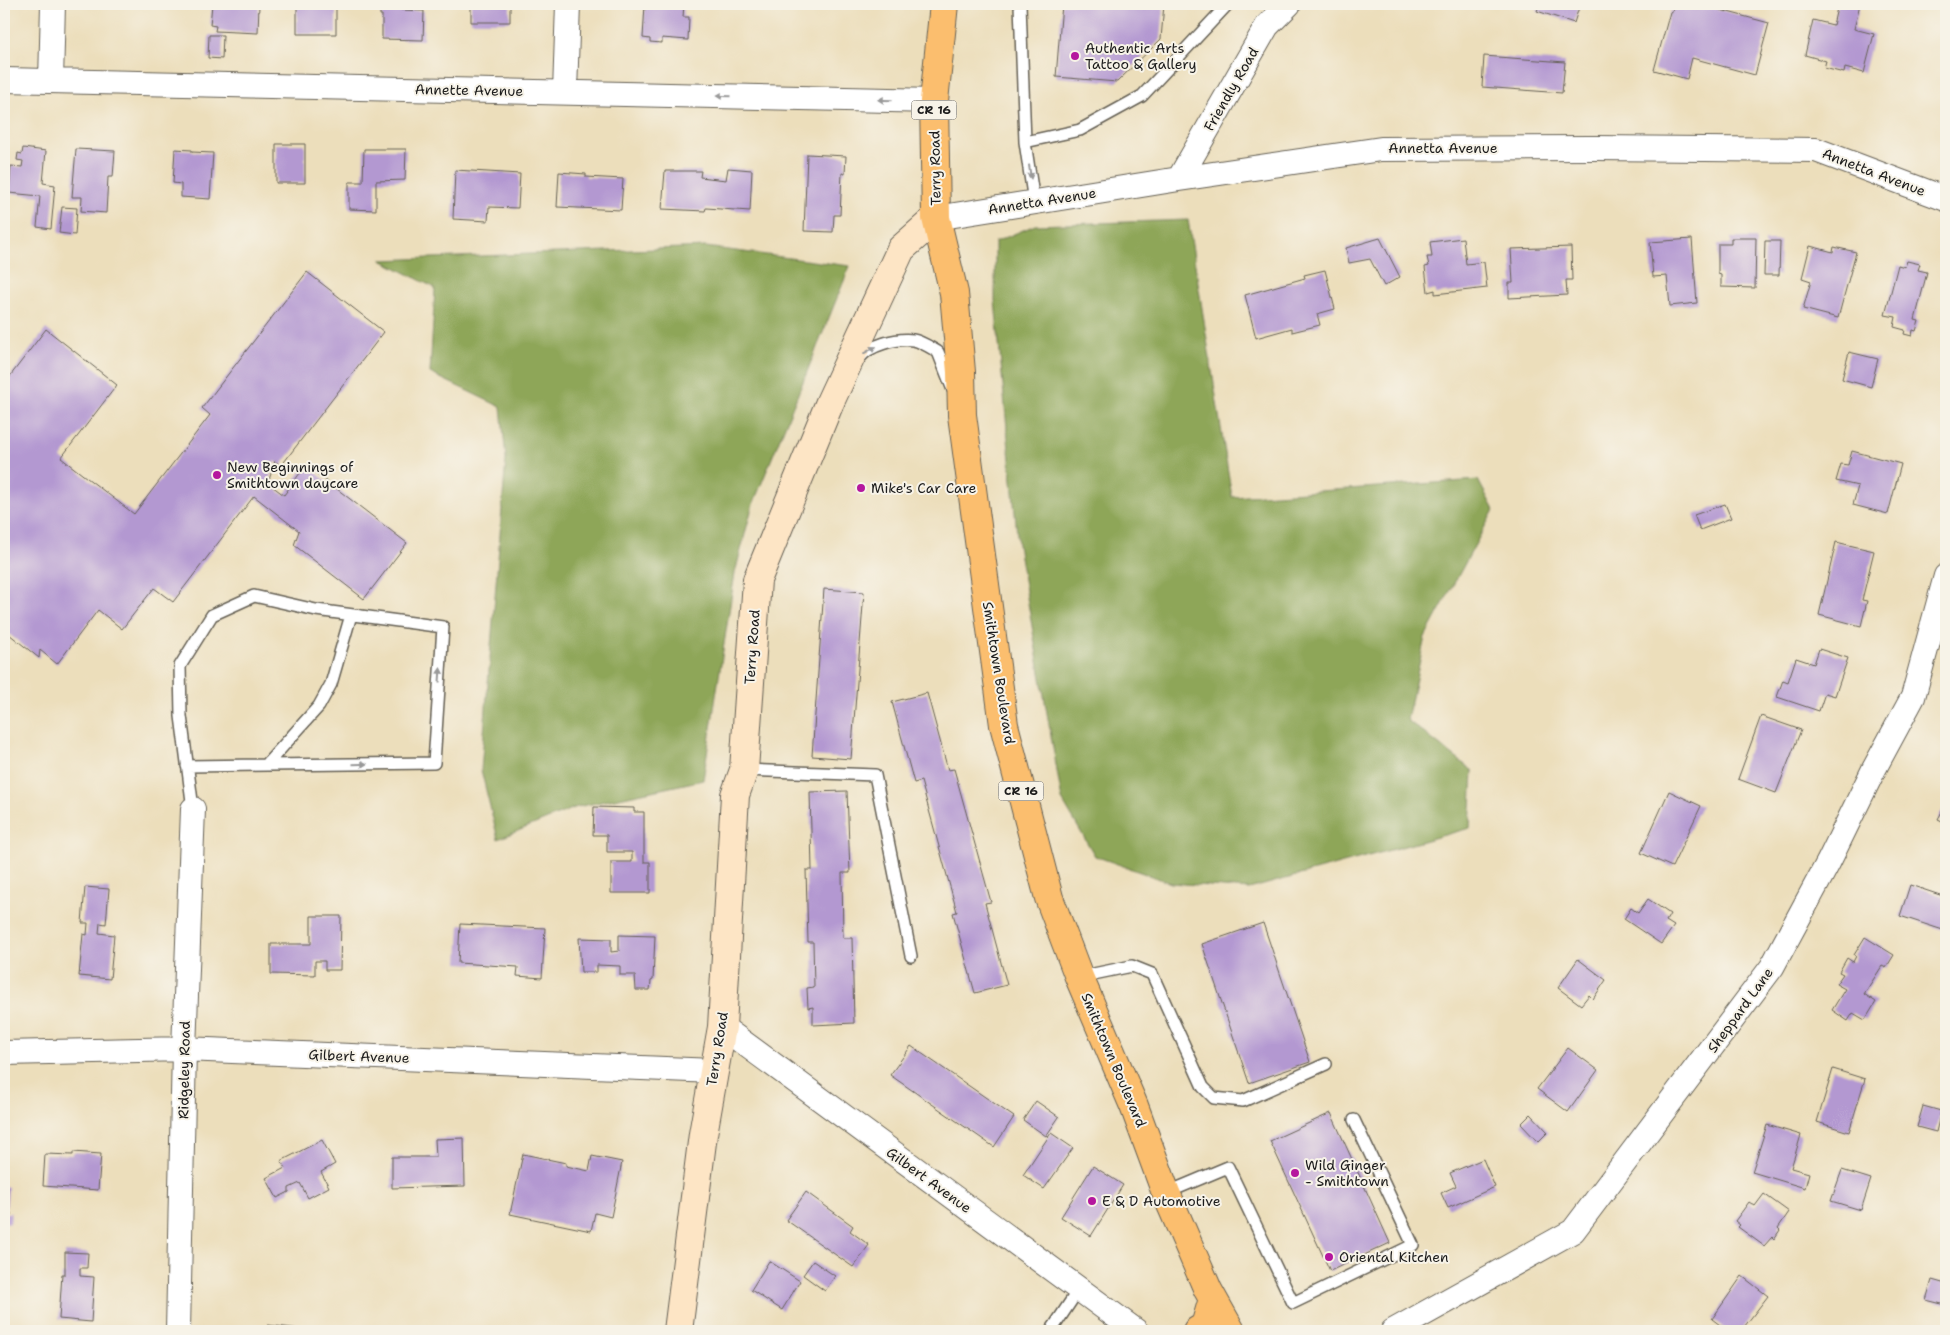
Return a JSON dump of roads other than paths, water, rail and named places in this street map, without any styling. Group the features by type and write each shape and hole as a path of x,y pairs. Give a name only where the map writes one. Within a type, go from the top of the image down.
{"main road":[{"name":"Terry Road","path":"936,218 934,101 944,4"},
{"name":"Smithtown Boulevard","path":"936,218 954,293 961,372 962,415 1004,725 1049,898 1079,977 1134,1106 1166,1193 1213,1299 1231,1331"},
{"path":"1197,1331 1205,1326 1213,1299"}],"street":[{"path":"50,81 52,4"},
{"path":"565,92 568,4"},
{"name":"Friendly Road","path":"1179,179 1267,26 1289,4"},
{"name":"Annette Avenue","path":"4,80 934,101"},
{"name":"Annetta Avenue","path":"936,218 1381,149 1816,150 1946,199"},
{"name":"Terry Road","path":"678,1331 703,1134 722,1027 735,795 744,770 757,580 830,402 901,250 936,218"},
{"name":"Sheppard Lane","path":"1393,1331 1573,1231 1772,966 1828,863 1874,769 1913,697 1946,576"},
{"name":"Ridgeley Road","path":"178,1331 184,1049 193,809"},
{"name":"Gilbert Avenue","path":"722,1027 1136,1331"},
{"name":"Gilbert Avenue","path":"4,1053 184,1049 714,1071"}],"lane":[{"path":"1020,4 1025,142 1034,202"},
{"path":"1025,142 1080,130 1142,96 1228,4"},
{"path":"830,402 862,354 887,341 914,340 938,352 962,415"},
{"path":"187,766 434,763 443,628 316,610 254,596 212,615 180,666 181,716 187,766 193,809"},
{"path":"266,765 319,706 330,684 351,615"},
{"path":"744,770 875,776 911,956"},
{"path":"1079,977 1132,966 1152,974 1203,1087 1214,1098 1244,1101 1326,1064"},
{"path":"1166,1193 1228,1167 1294,1303 1413,1245 1354,1120"},
{"path":"1051,1331 1079,1289"}],"place":[{"name":"Authentic Arts Tattoo & Gallery","path":"1075,56"},
{"name":"New Beginnings of Smithtown daycare","path":"217,475"},
{"name":"Mike's Car Care","path":"861,488"},
{"name":"Wild Ginger - Smithtown","path":"1295,1173"},
{"name":"E & D Automotive","path":"1092,1201"},
{"name":"Oriental Kitchen","path":"1329,1257"}]}
